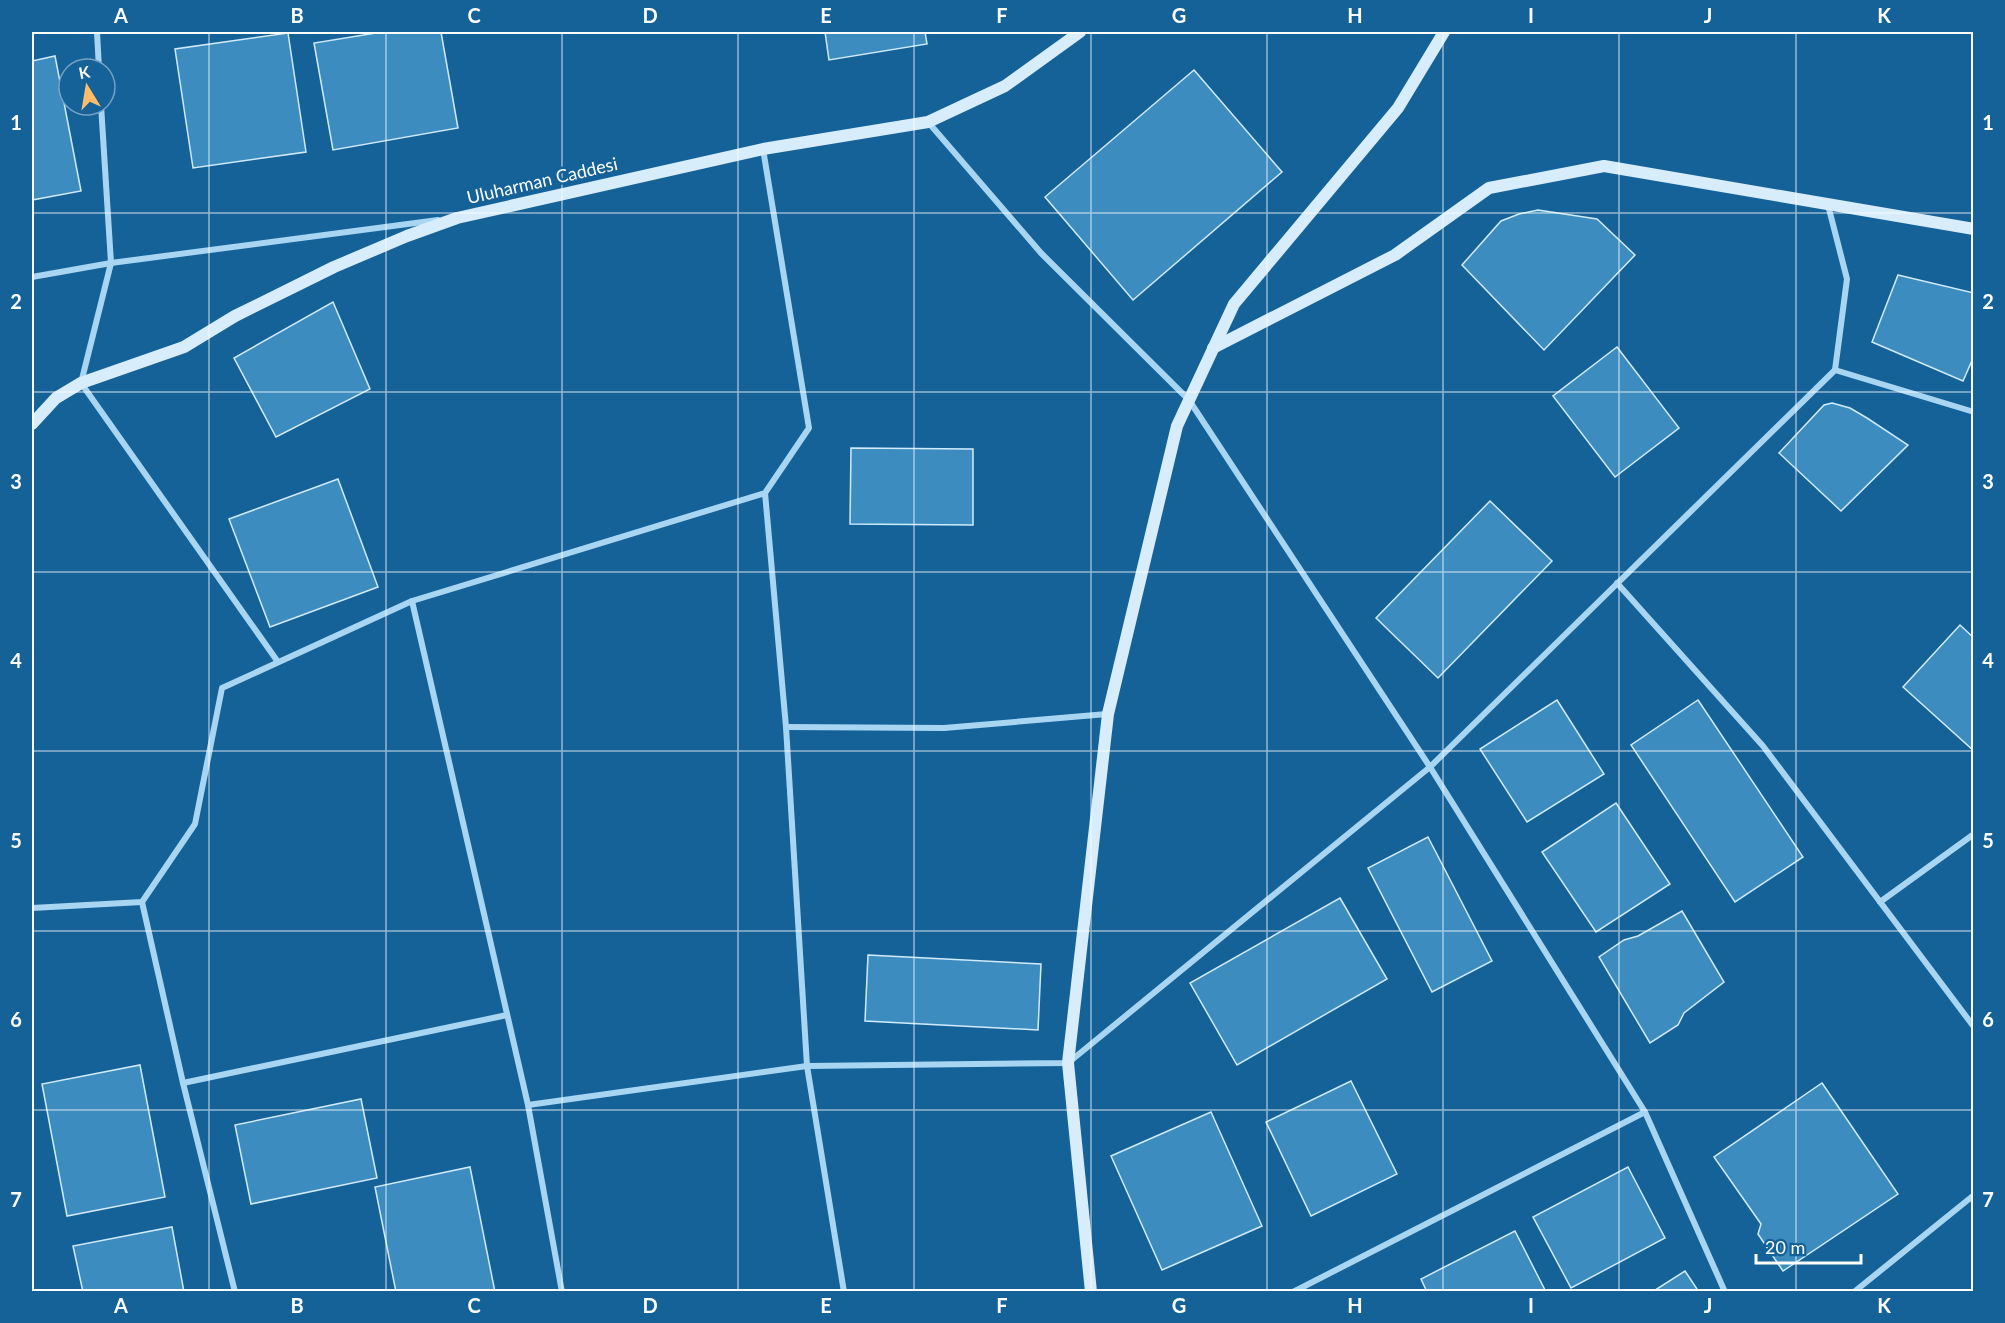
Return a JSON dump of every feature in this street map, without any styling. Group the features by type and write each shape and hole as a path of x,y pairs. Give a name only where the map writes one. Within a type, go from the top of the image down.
{"street":[{"path":"97,32 98,57"},
{"name":"Uluharman Caddesi","path":"32,424 56,398 81,382 184,347 234,316 334,267 407,236 457,218 763,149 928,122 1005,86 1080,32"},
{"path":"1091,1292 1068,1062 1108,714 1177,426 1234,304 1398,108 1444,32"},
{"path":"102,117 111,263 81,382 278,662"},
{"path":"928,122 1041,253 1189,400 1430,767 1645,1112 1725,1292"},
{"path":"235,1292 183,1083 142,902 195,824 222,688 411,601 765,493 809,428 763,149"},
{"path":"1213,348 1395,255 1489,188 1604,166 1974,229"},
{"path":"528,1105 807,1066 1068,1062 1430,767 1835,370 1847,279 1828,204"},
{"path":"32,278 111,263 457,218"},
{"path":"1835,370 1974,412"},
{"path":"765,493 786,727 807,1066 844,1292"},
{"path":"1617,583 1763,746 1974,1027"},
{"path":"411,601 528,1105 562,1292"},
{"path":"786,727 944,728 1108,714"},
{"path":"1880,902 1974,834"},
{"path":"32,908 142,902"},
{"path":"183,1083 507,1015"},
{"path":"1293,1292 1645,1112"},
{"path":"1854,1292 1956,1207 1974,1195"}],"building":[{"path":"382,32 441,32 458,128 333,150 314,43"},
{"path":"825,32 925,32 927,44 829,60"},
{"path":"288,33 306,152 193,168 175,49"},
{"path":"55,56 57,117 67,117 81,191 32,200 32,61"},
{"path":"1194,70 1282,172 1133,300 1045,197"},
{"path":"1538,210 1597,219 1635,255 1544,350 1462,265 1501,221"},
{"path":"1898,275 1974,293 1974,356 1963,381 1872,342"},
{"path":"333,302 370,389 276,437 234,358"},
{"path":"1617,347 1679,428 1615,477 1553,396"},
{"path":"1832,403 1850,408 1908,445 1841,511 1779,453 1824,405"},
{"path":"851,448 973,449 973,525 850,524"},
{"path":"338,479 378,587 270,627 229,519"},
{"path":"1490,501 1552,561 1438,678 1376,618"},
{"path":"1960,625 1974,638 1974,751 1903,687"},
{"path":"1557,700 1604,774 1527,822 1480,749"},
{"path":"1698,700 1803,857 1735,902 1631,745"},
{"path":"1616,803 1670,884 1596,932 1542,852"},
{"path":"1428,837 1492,961 1432,992 1368,868"},
{"path":"1340,898 1387,979 1237,1065 1190,983"},
{"path":"1682,911 1724,982 1684,1013 1678,1025 1650,1043 1599,957 1624,940 1638,936"},
{"path":"868,955 1041,964 1038,1030 865,1021"},
{"path":"140,1065 165,1197 67,1216 42,1084"},
{"path":"1351,1081 1397,1174 1311,1216 1266,1122"},
{"path":"1822,1083 1898,1194 1783,1271 1758,1234 1761,1224 1714,1157"},
{"path":"361,1099 377,1178 251,1204 235,1125"},
{"path":"1211,1112 1262,1226 1162,1270 1111,1156"},
{"path":"470,1167 495,1292 396,1292 375,1187"},
{"path":"1628,1167 1665,1238 1571,1288 1533,1217"},
{"path":"172,1227 184,1292 83,1292 73,1246"},
{"path":"1515,1231 1546,1292 1427,1292 1421,1279"},
{"path":"1685,1271 1699,1292 1652,1292"}]}
